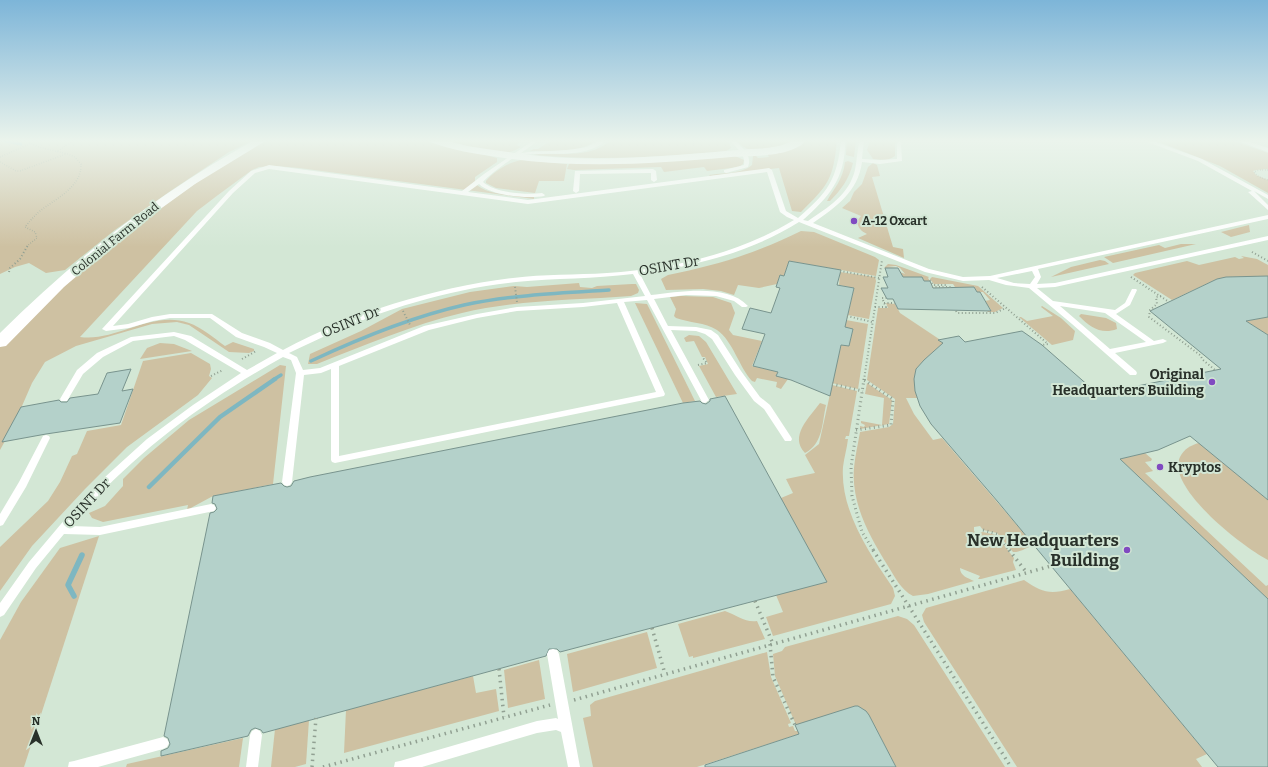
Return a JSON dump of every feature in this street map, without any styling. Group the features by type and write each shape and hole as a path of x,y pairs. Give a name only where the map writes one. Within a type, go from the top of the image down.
{"street":[{"name":"Colonial Farm Road","path":"0,342 48,294 108,242 179,189 200,176"}],"lane":[{"path":"249,176 231,192 106,329 129,326 152,318 170,316 212,316 239,335 267,345 294,358 300,373 287,482"},
{"path":"336,176 528,202 725,176"},
{"path":"464,194 485,176"},
{"path":"576,191 577,176"},
{"path":"654,176 654,180"},
{"path":"482,179 480,182 486,188 534,196 686,176"},
{"path":"771,176 783,212 798,220 927,271 964,279 990,278 1268,217"},
{"name":"OSINT Dr","path":"0,612 50,544 101,486 150,441 177,420 246,373 282,352 344,324 386,308 438,292 514,280 636,272 714,258 763,240 786,229 808,214 830,189 836,176"},
{"path":"808,224 843,197 854,181 855,176"},
{"path":"1229,176 1268,197"},
{"path":"1242,183 1268,208"},
{"path":"990,278 1006,284 1032,287 1054,285 1268,238"},
{"path":"1032,287 1038,277 1034,268"},
{"path":"636,272 705,400"},
{"path":"1032,287 1132,373"},
{"path":"1051,302 1116,312 1128,304 1134,290"},
{"path":"300,373 321,370 427,328 477,316 517,310 620,302 668,294 717,294 736,300 744,306"},
{"path":"335,364 335,460 661,394 620,302"},
{"path":"1108,311 1152,343"},
{"path":"666,328 696,329 708,332 715,337 738,373 756,398 767,407 788,439"},
{"path":"64,399 80,372 100,355 132,339 174,334 188,338 246,373"},
{"path":"1108,352 1163,341"},
{"path":"0,522 23,484 46,438"},
{"path":"62,530 100,531 211,508"},
{"path":"553,654 560,703 574,767"},
{"path":"400,767 537,727 556,724 566,728"},
{"path":"252,767 256,735"},
{"path":"74,767 163,743"}],"path":[{"path":"9,272 10,268 20,259 26,247 37,238 36,232 25,227 30,220 63,195 79,176"},
{"path":"1259,176 1268,180"},
{"path":"1252,252 1268,261"},
{"path":"883,258 851,467 852,496 862,532 1011,767"},
{"path":"840,271 879,278"},
{"path":"1128,274 1169,302"},
{"path":"930,276 929,279 933,285 952,285 953,287 932,286"},
{"path":"979,285 1048,344 1042,345"},
{"path":"516,293 517,302"},
{"path":"1161,296 1156,297 1156,304 1150,310 1148,317 1200,355 1203,360 1215,370"},
{"path":"875,307 886,307 882,298 886,298"},
{"path":"884,302 895,302"},
{"path":"956,311 957,313 996,313 1006,308"},
{"path":"406,316 410,326"},
{"path":"847,316 872,322"},
{"path":"241,360 258,350"},
{"path":"695,365 707,364 703,358"},
{"path":"211,376 223,370"},
{"path":"856,430 891,425 893,399 864,380"},
{"path":"832,384 863,391"},
{"path":"982,530 997,534 1027,573"},
{"path":"323,767 560,703 1051,566"},
{"path":"755,601 771,644 773,677 792,721 796,725"},
{"path":"652,628 665,674"},
{"path":"499,669 504,717"},
{"path":"312,767 316,718"}],"shaded area":[{"path":"0,176 193,176 115,230 65,270 46,273 29,263 15,267 0,274"},
{"path":"206,176 244,176 197,211 80,337 107,335 161,320 175,320 189,323 198,327 225,346 233,342 254,349 254,351 249,353 229,352 189,325 177,322 152,324 76,346 45,362 32,383 0,450 0,347 52,296 113,242"},
{"path":"358,176 477,176 475,177 475,183 486,190 494,193 534,197 534,199"},
{"path":"565,176 564,181 539,181 535,193 496,188 486,183 489,177"},
{"path":"781,176 830,176 818,195 801,212 792,211"},
{"path":"841,176 848,176 834,197 830,201 827,201"},
{"path":"865,176 880,176 872,177 893,247 903,249 904,258 858,238 867,234 858,226 857,221 861,216 842,208 850,201 854,192 862,184"},
{"path":"1237,176 1258,176 1268,180 1268,193"},
{"path":"1249,225 1250,232 1231,237 1221,232"},
{"path":"801,231 814,232 875,257 879,260 876,276 789,261 784,276 780,275 777,284 759,288 738,285 734,295 721,291 703,289 666,290 661,279 668,275 736,258"},
{"path":"1181,244 1196,244 1113,263 1104,257 1159,245 1165,248"},
{"path":"1241,256 1257,259 1268,265 1268,276 1217,279 1172,300 1133,275 1135,273 1187,261 1199,265 1235,257 1239,259 1244,258"},
{"path":"1100,260 1109,264 1051,277 1071,267"},
{"path":"888,264 896,265 929,277 928,278 930,281 924,281 922,277 903,277 900,272 905,274 896,266 886,267 898,268 884,268"},
{"path":"840,272 875,277 876,281 869,319 848,315 854,288 839,285"},
{"path":"932,277 978,286 1003,308 995,312 988,312 987,311 991,310 985,301 990,300 983,292 977,292 974,287 955,287 953,284 934,284 930,279"},
{"path":"579,283 580,287 592,288 597,286 636,284 639,290 638,293 631,296 504,305 462,313 407,329 317,364 308,364 310,354 361,331 402,309 470,292 514,286 527,287"},
{"path":"670,297 713,297 731,303 735,313 729,330 733,335 762,341 752,366 778,372 776,376 788,379 781,389 776,387 777,382 757,378 755,382 752,381 743,369 732,347 717,330 707,325 676,318 674,316 676,309"},
{"path":"635,303 647,304 695,401 683,403"},
{"path":"886,303 895,304 900,313 948,345 933,352 916,369 917,398 906,398 914,414 933,440 942,438 1034,545 1021,551 1013,552 997,533 983,530 980,526 974,527 974,531 976,533 983,532 996,535 1014,558 1013,562 1016,570 978,579 980,576 960,568 963,575 974,581 928,594 913,596 899,583 881,555 863,520 854,481 854,468 860,432 889,427 893,424 895,399 867,380 878,308 888,308"},
{"path":"1042,306 1061,318 1075,331 1073,340 1052,345 1019,317 1027,321 1053,316 1041,307"},
{"path":"1081,314 1106,318 1116,323 1117,329 1106,331 1096,329 1087,324 1079,316"},
{"path":"1268,317 1268,335 1246,321"},
{"path":"846,320 868,324 858,389 832,383 841,345 849,346 853,329 845,327"},
{"path":"689,335 699,336 706,342 737,394 716,397 699,366 708,364 705,357 702,357 694,341 686,342 684,338"},
{"path":"160,343 174,344 192,351 140,359 147,348"},
{"path":"191,353 210,364 211,369 209,376 212,378 198,395 127,447 85,489 32,546 0,591 0,547 48,501 60,482 72,456 77,454 87,431 121,425 143,361"},
{"path":"280,365 286,366 273,484 213,496 187,510 188,505 103,522 92,518 89,513 105,506 123,486 123,479 144,458 189,420"},
{"path":"867,383 892,400 889,424 860,429 860,426 864,427 865,425 861,423 861,421 882,425 884,398 865,394"},
{"path":"832,385 857,391 849,436 846,436 845,439 848,439 843,467 843,483 846,500 858,531 875,561 893,588 895,596 891,604 773,636 766,617 783,612 776,595 781,498 793,493 786,479 815,473 805,455 819,444"},
{"path":"820,403 826,405 821,432 815,444 805,453 799,440 802,427"},
{"path":"1199,443 1268,500 1268,560 1242,543 1209,515 1195,500 1184,484 1178,470 1180,457 1188,448"},
{"path":"1145,453 1152,459 1151,461 1145,462 1153,471 1145,473 1266,586 1268,585 1268,599 1120,459"},
{"path":"99,536 24,767 0,767 0,640 21,602 60,548"},
{"path":"1024,580 1041,590 1051,592 1070,589 1207,754 1196,759 1202,767 1017,767 924,622 922,615 926,608"},
{"path":"725,611 745,620 757,621 765,639 693,658 693,656 689,657 678,624"},
{"path":"898,616 907,619 914,625 1005,767 896,767 869,715 796,725 775,676 773,654 782,651 785,647"},
{"path":"647,632 657,668 573,692 567,654"},
{"path":"767,652 771,677 791,723 788,724 789,727 793,726 795,731 798,731 799,734 697,767 593,767 583,718 591,716 590,705 595,701"},
{"path":"539,660 545,699 508,708 504,670"},
{"path":"473,676 476,693 496,689 499,711 344,753 346,710"},
{"path":"309,720 306,764 295,767 271,767 275,729"},
{"path":"243,738 239,767 126,767 127,764"}],"building":[{"path":"789,261 841,270 837,285 854,288 845,327 853,329 849,346 841,345 830,396 791,380 776,376 778,372 753,366 765,334 742,329 750,308 771,313 780,288 776,287 780,275 784,276"},
{"path":"885,268 898,268 903,277 922,277 924,281 930,281 933,288 974,287 977,292 980,292 991,311 898,309 893,299 887,299 881,288 888,288 883,277 888,277"},
{"name":"New Headquarters Building","path":"1268,276 1268,317 1246,321 1268,335 1268,500 1190,436 1158,450 1120,459 1268,599 1268,767 1218,767 998,502 931,424 920,406 915,391 914,379 916,369 943,343 938,340 959,336 965,342 1022,331 1042,345 1098,394 1221,369 1150,311 1217,279 1226,277"},
{"path":"131,369 122,391 133,389 120,423 2,442 21,407 59,400 61,402 67,402 70,398 98,394 107,373"},
{"path":"725,396 827,582 560,652 557,649 549,649 546,656 263,733 261,730 255,728 251,730 248,736 161,756 161,751 168,748 170,744 168,738 164,736 210,513 217,509 215,504 212,503 213,496 281,483 287,487 291,486 294,481 310,477 683,403 700,401 706,404 710,401 710,399"},
{"path":"858,706 866,711 869,715 896,767 705,767 705,765 799,734 795,725"}],"waterway":[{"path":"311,361 348,344 405,322 464,305 555,293 609,290"},
{"path":"273,380 281,375"},
{"path":"149,487 220,417 275,379"},
{"path":"74,596 68,585 82,555"}],"place":[{"name":"A-12 Oxcart","path":"854,221"},
{"name":"Original Headquarters Building","path":"1212,382"},
{"name":"Kryptos","path":"1160,467"},
{"name":"New Headquarters Building","path":"1127,550"}]}
